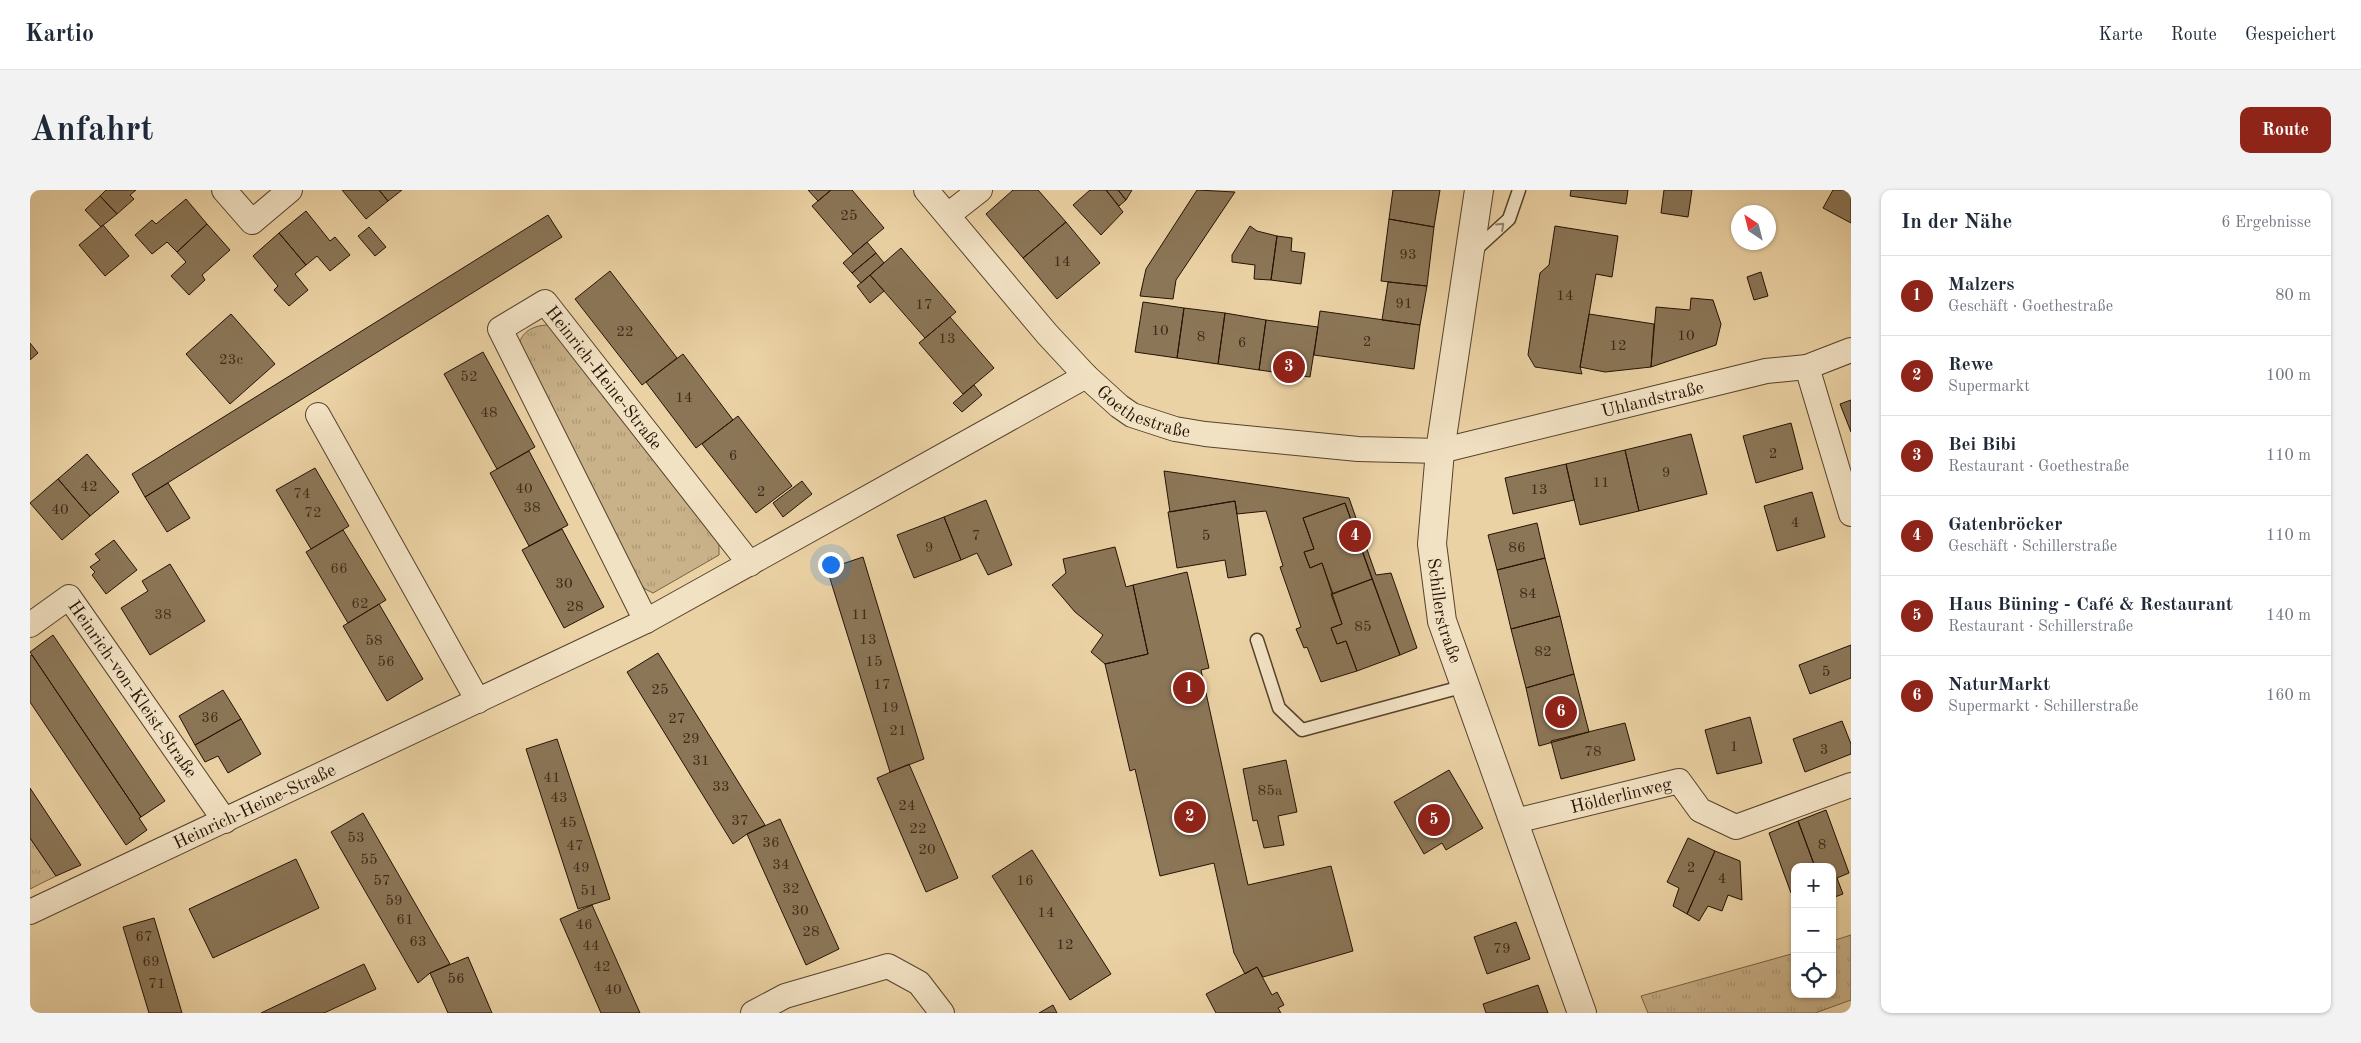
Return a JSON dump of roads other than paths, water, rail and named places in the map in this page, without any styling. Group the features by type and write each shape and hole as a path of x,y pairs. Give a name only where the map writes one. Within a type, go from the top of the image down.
{"street":[{"path":"224,190 252,222 290,190"},
{"name":"Goethestraße","path":"926,190 1047,334 1086,376 1119,406 1132,415 1175,429 1205,434 1358,450 1447,449"},
{"path":"948,215 980,190"},
{"name":"Schillerstraße","path":"1479,190 1447,449 1432,544 1435,582 1442,621 1582,1013"},
{"name":"Heinrich-Heine-Straße","path":"646,621 500,329 545,302 750,564"},
{"name":"Uhlandstraße","path":"1447,449 1766,371 1807,367 1851,350"},
{"path":"1807,367 1851,514"},
{"name":"Heinrich-Heine-Straße","path":"30,912 646,621 1086,376"},
{"path":"318,415 478,701"},
{"name":"Heinrich-von-Kleist-Straße","path":"30,625 70,597 224,821"},
{"name":"Hölderlinweg","path":"1515,821 1679,781 1700,810 1736,827 1851,785"},
{"path":"753,1013 785,996 888,966 919,983 942,1013"}],"lane":[{"path":"1471,254 1509,219 1519,190"},
{"path":"1257,640 1279,708 1302,730 1465,686"}],"place":[{"name":"Bei Bibi","path":"1289,367"},
{"name":"Gatenbröcker","path":"1355,536"},
{"name":"Malzers","path":"1189,688"},
{"name":"NaturMarkt","path":"1561,712"},
{"name":"Rewe","path":"1190,817"},
{"name":"Haus Büning - Café & Restaurant","path":"1434,820"}]}
